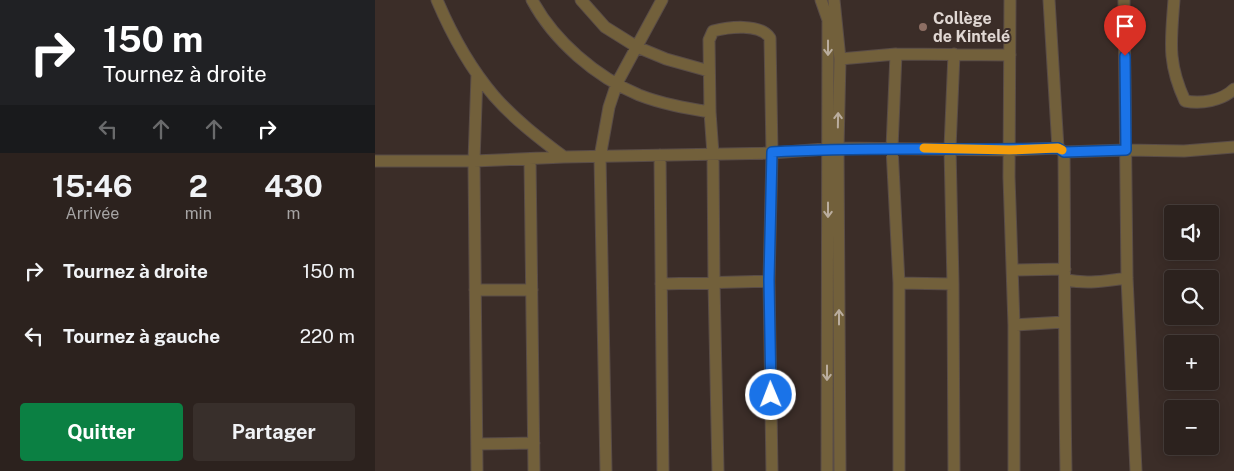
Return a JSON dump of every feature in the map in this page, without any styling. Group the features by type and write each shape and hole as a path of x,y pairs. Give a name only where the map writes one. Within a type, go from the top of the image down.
{"street":[{"path":"437,0 477,75 495,98 512,115 564,157"},
{"path":"532,0 539,14 560,39 583,61 617,83 639,95 665,103 710,112"},
{"path":"581,0 605,27 637,47 666,59 709,71"},
{"path":"606,471 599,157 609,107 617,83 661,0"},
{"path":"821,0 828,20 833,148 840,471"},
{"path":"827,471 833,148 839,59 834,0"},
{"path":"1010,0 1009,177 1014,325 1014,471"},
{"path":"1049,0 1061,150 1065,274 1066,471"},
{"path":"1124,0 1127,278 1136,471"},
{"path":"1174,0 1170,47 1172,67 1185,101 1200,104 1214,100 1234,90"},
{"path":"718,471 713,154 710,112 709,40 713,31 731,27 762,30 771,38 772,152 769,280 772,471"},
{"path":"839,59 895,54 1010,55"},
{"path":"895,54 892,148 899,283 899,471"},
{"path":"954,54 950,148 954,471"},
{"path":"477,75 474,161 477,471"},
{"path":"375,161 474,161 772,152 833,148 1184,151 1234,147"},
{"path":"660,155 663,471"},
{"path":"530,159 534,471"},
{"path":"1013,270 1065,274 1078,282 1093,283 1127,278"},
{"path":"661,284 769,280"},
{"path":"899,283 953,284"},
{"path":"475,290 532,290"},
{"path":"1014,325 1064,322"},
{"path":"477,444 534,443"}],"slow traffic":[{"path":"924,148 1009,150 1058,148 1062,150"}],"place":[{"name":"Collège de Kintelé","path":"923,27"}],"route":[{"path":"771,395 769,280 772,152 838,148 1009,150 1058,148 1064,152 1126,150 1125,56"}]}
